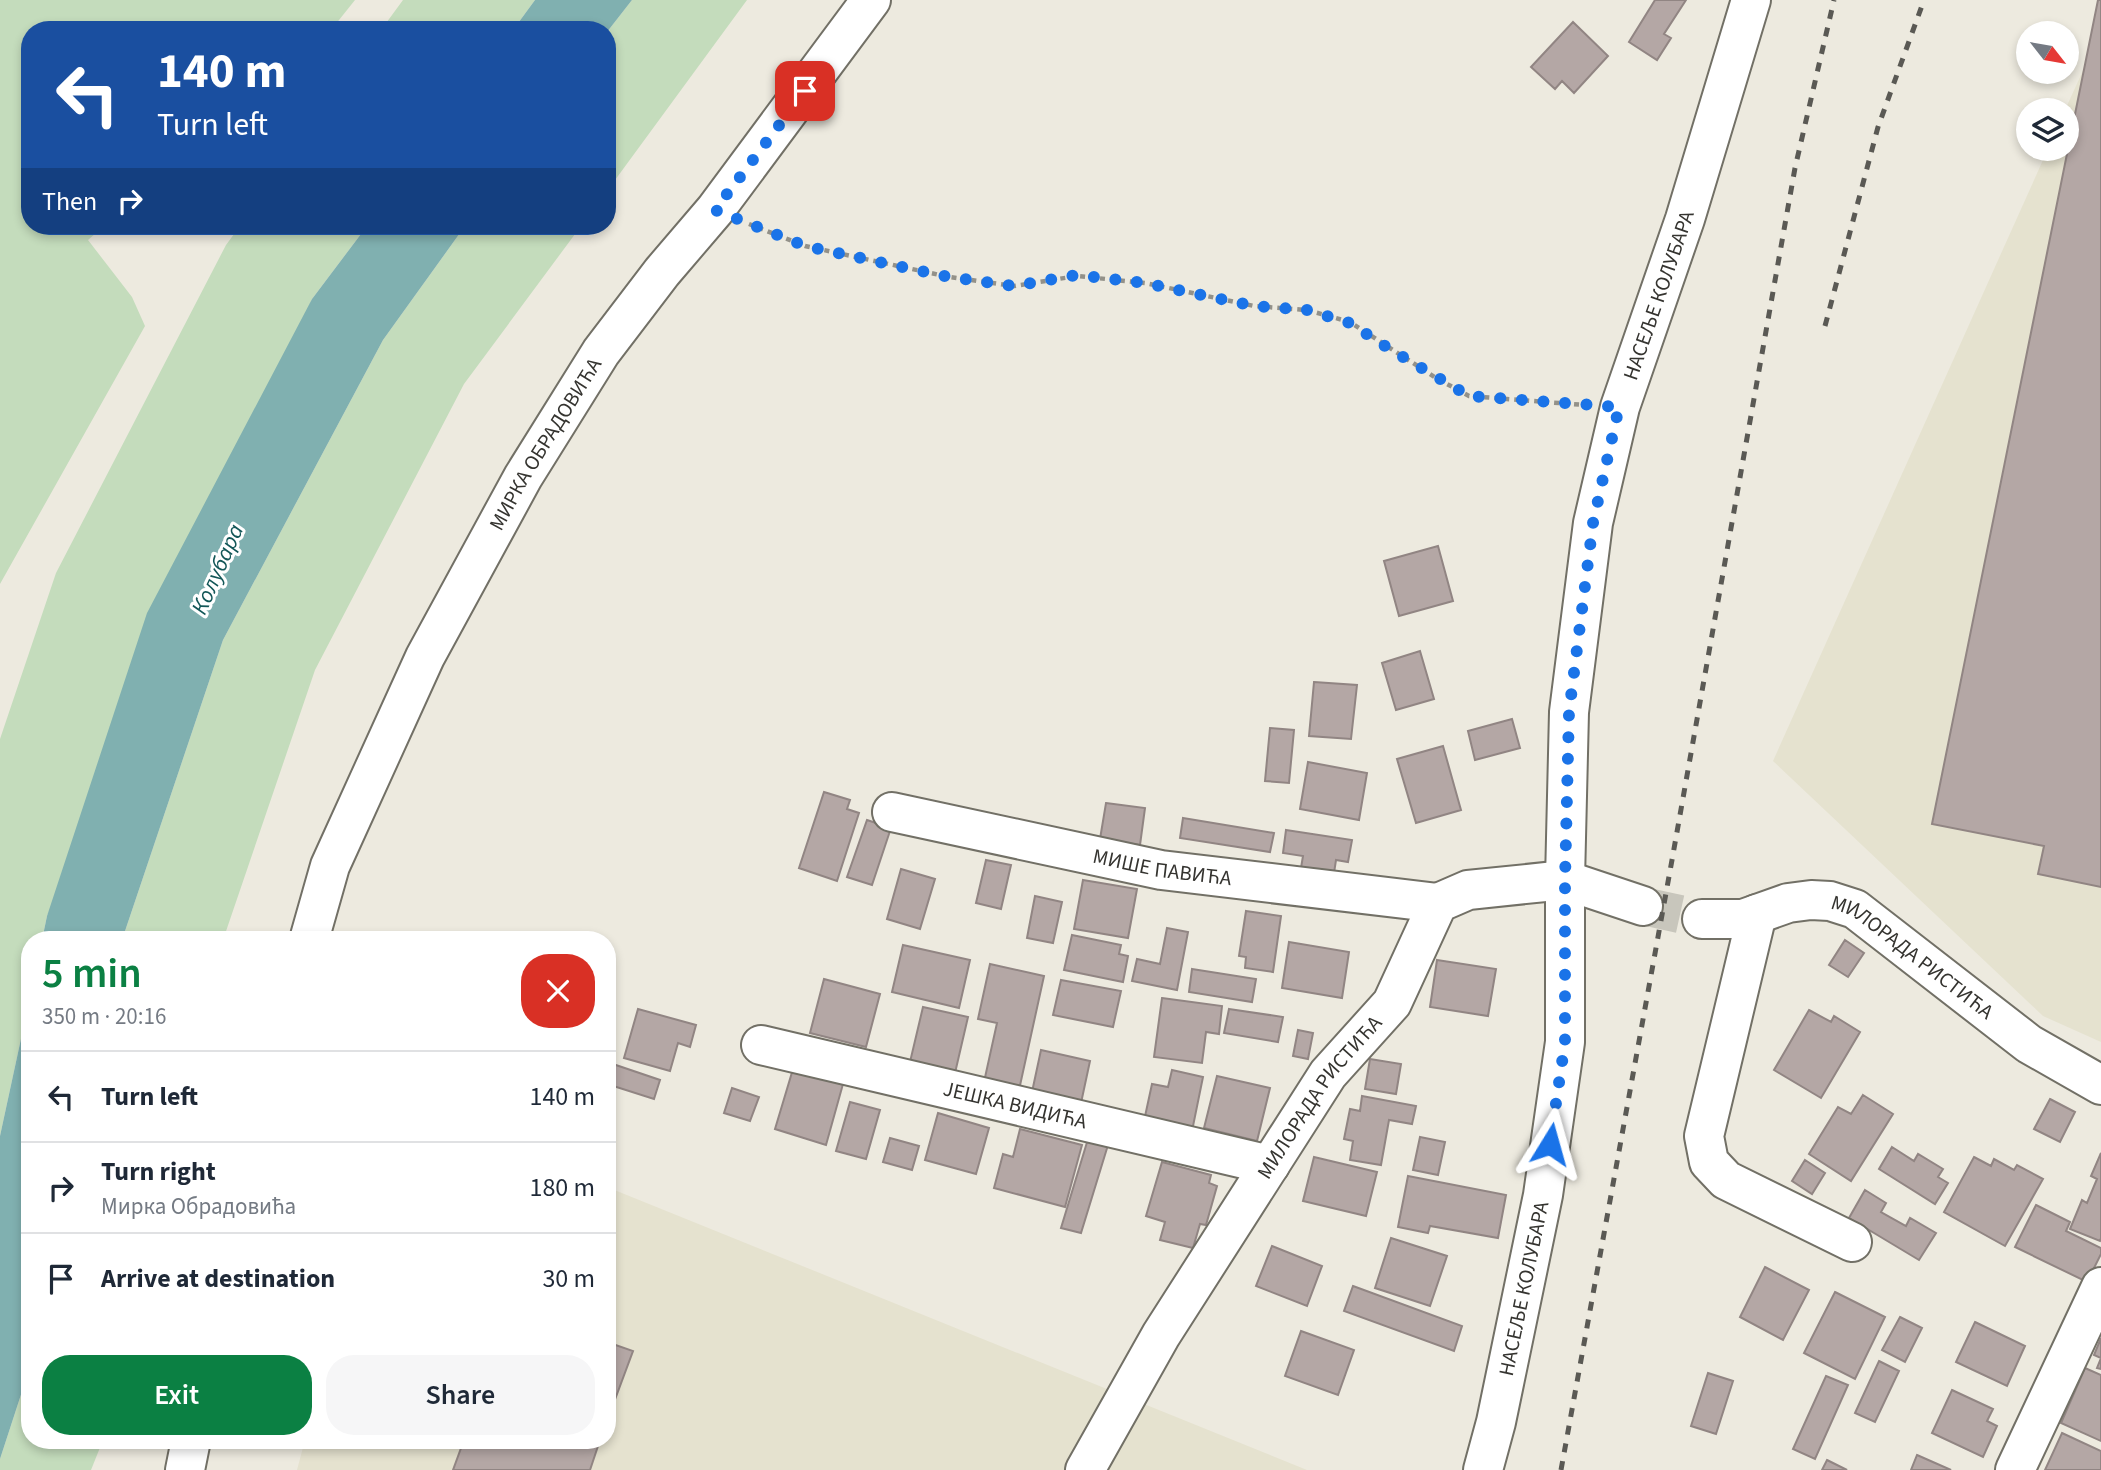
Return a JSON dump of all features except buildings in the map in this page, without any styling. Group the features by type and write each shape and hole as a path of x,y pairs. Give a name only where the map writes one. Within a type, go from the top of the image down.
{"street":[{"name":"МИРКА ОБРАДОВИЋА","path":"312,931 330,866 425,657 523,477 601,352 662,272 715,210 871,0"},
{"name":"НАСЕЉЕ КОЛУБАРА","path":"1483,1470 1496,1422 1543,1195 1563,1054 1569,712 1593,523 1619,407 1685,219 1751,0"},
{"name":"МИШЕ ПАВИЋА","path":"892,811 1161,870 1438,903"},
{"path":"1438,903 1468,890 1565,880 1643,906"},
{"name":"МИЛОРАДА РИСТИЋА","path":"1702,919 1743,919 1788,903 1811,900 1830,901 1855,909 2029,1044 2101,1085"},
{"name":"МИЛОРАДА РИСТИЋА","path":"1085,1470 1161,1335 1328,1074 1392,1003 1438,903"},
{"path":"1757,914 1704,1136 1709,1162 1726,1180 1852,1242"},
{"name":"ЈЕШКА ВИДИЋА","path":"761,1045 1270,1164"},
{"path":"2015,1470 2101,1287"},
{"path":"185,1470 189,1449"}],"path":[{"path":"715,210 805,246 949,277 1014,286 1077,275 1145,283 1254,306 1307,310 1350,323 1469,396 1619,407"}],"shaded area":[{"path":"2101,31 2101,1042 2043,1016 1773,761 2043,161 2079,161 2079,98 2070,98"},
{"path":"616,1191 1307,1470 297,1470 303,1449 616,1449"}],"green space":[{"path":"0,0 355,0 338,21 21,21 21,235 94,235 88,240 132,297 145,326 0,584"},
{"path":"403,0 535,0 520,21 388,21"},
{"path":"632,0 747,0 616,179 616,21"},
{"path":"233,235 360,235 312,299 47,916 44,931 21,931 21,1039 0,1136 0,739 56,573"},
{"path":"459,235 574,235 464,384 315,670 226,931 125,931 223,640 383,340"},
{"path":"21,1395 21,1449 99,1449 91,1470 0,1470 0,1459"}],"water":[{"path":"535,0 632,0 616,21 520,21"},
{"name":"Колубара","path":"360,235 459,235 383,340 223,640 125,931 44,931 147,613 312,299"},
{"path":"21,1039 21,1395 0,1459 0,1136"}],"tunnel":[{"path":"1643,906 1702,919"}],"railway":[{"path":"1561,1470 1795,168 1834,0"},
{"path":"1825,326 1878,127 1924,0"}],"route":[{"path":"805,91 715,210 805,246 949,277 1014,286 1077,275 1145,283 1254,306 1307,310 1350,323 1469,396 1619,407 1593,523 1569,712 1565,1042 1550,1144"}]}
